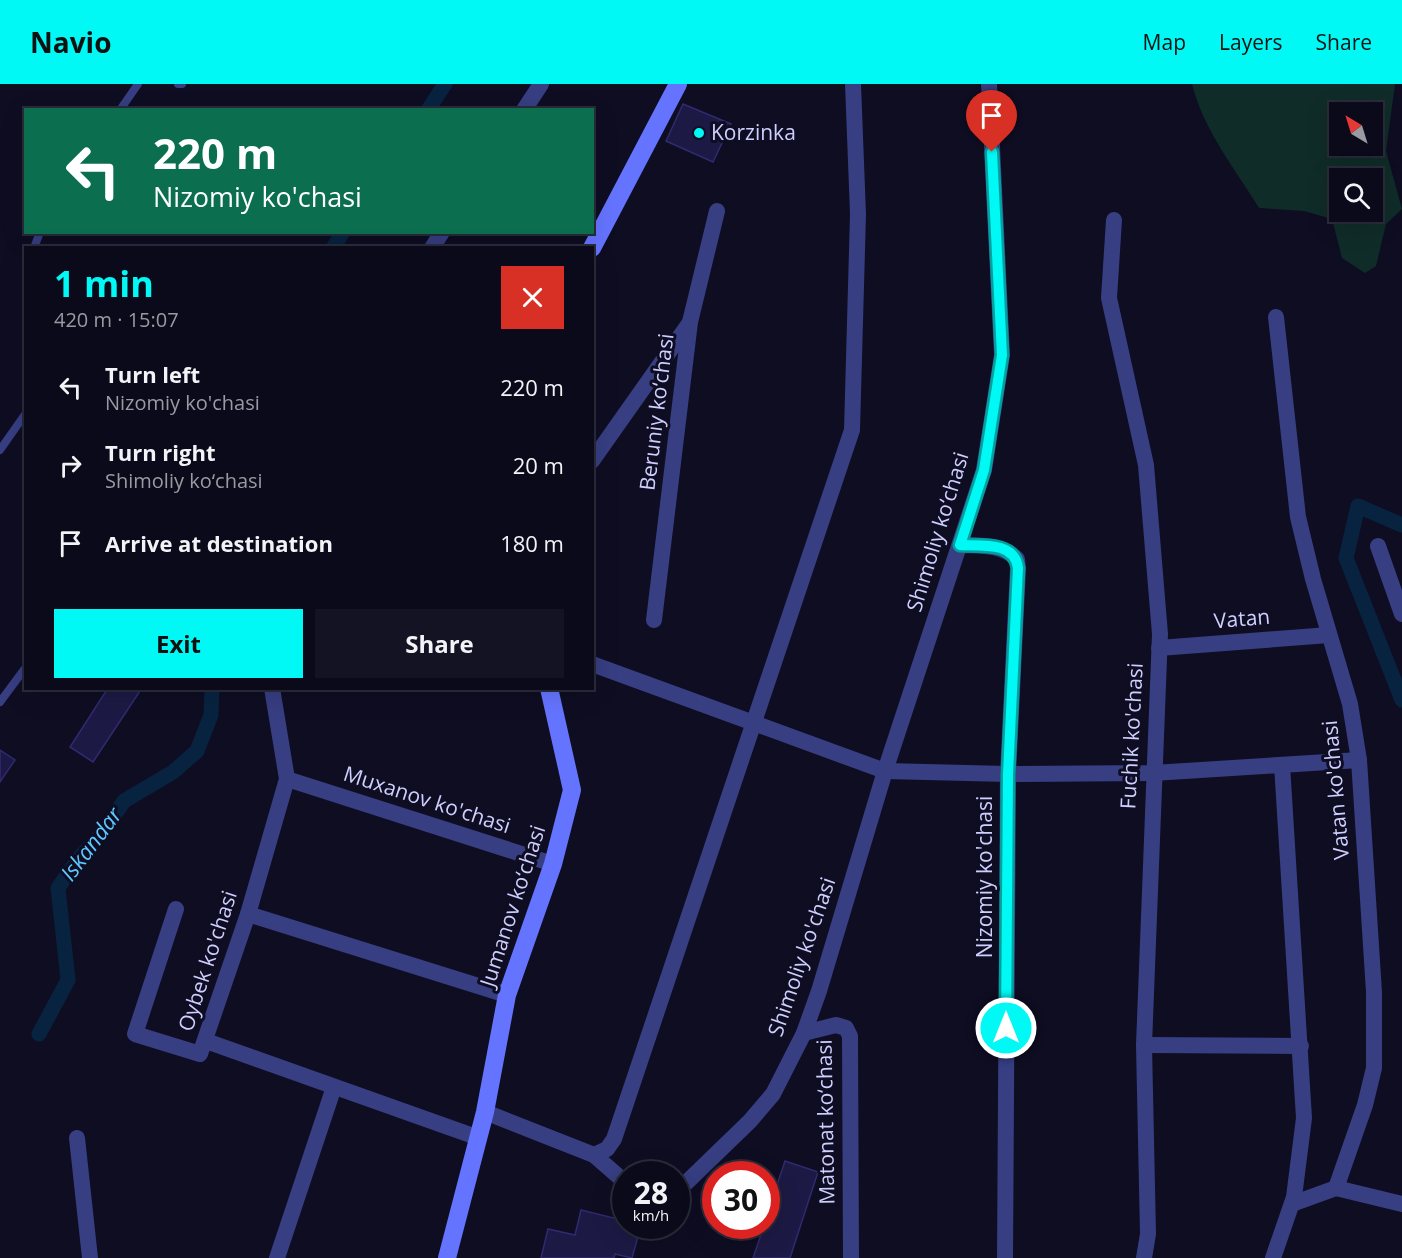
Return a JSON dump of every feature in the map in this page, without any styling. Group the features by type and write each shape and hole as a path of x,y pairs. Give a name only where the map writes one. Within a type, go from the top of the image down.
{"street":[{"path":"525,108 541,84"},
{"path":"593,246 678,84"},
{"path":"594,1155 607,1149 614,1139 852,430 858,214 854,84"},
{"name":"Shimoliy ko‘chasi","path":"885,771 984,470 1002,355 989,84"},
{"name":"Beruniy ko‘chasi","path":"654,620 690,322 717,211"},
{"name":"Fuchik ko'chasi","path":"1114,220 1108,275 1109,298 1146,465 1159,648 1144,1045 1148,1234 1144,1258"},
{"name":"Vatan ko'chasi","path":"1276,317 1298,517 1350,704 1359,760 1374,992 1374,1068 1365,1105 1336,1188"},
{"path":"594,458 690,322"},
{"name":"Nizomiy ko'chasi","path":"960,545 995,546 1008,551 1017,559 1008,774 1005,1258"},
{"path":"1378,546 1402,614"},
{"name":"Vatan","path":"1159,648 1329,635"},
{"path":"594,665 885,771 1008,774 1153,773 1359,760"},
{"name":"Oybek ko'chasi","path":"176,909 135,1034 200,1053 248,914 286,779 272,690"},
{"name":"Jumanov ko‘chasi","path":"447,1258 485,1112 507,995 553,864 572,790 549,690"},
{"path":"1273,1258 1292,1204 1301,1155 1304,1118 1282,765"},
{"name":"Shimoliy ko'chasi","path":"690,1179 750,1121 773,1094 804,1033 819,991 885,771"},
{"name":"Muxanov ko'chasi","path":"286,779 553,864"},
{"path":"248,914 507,995"},
{"name":"Matonat ko‘chasi","path":"804,1033 836,1025 846,1028 850,1036 851,1258"},
{"path":"206,1041 478,1138"},
{"path":"1144,1045 1301,1046"},
{"path":"277,1258 334,1087"},
{"path":"485,1112 594,1155 612,1170"},
{"path":"77,1138 90,1258"},
{"path":"1292,1204 1336,1188 1402,1204"}],"lane":[{"path":"121,108 138,84"},
{"path":"0,450 24,416"},
{"path":"0,702 24,670"}],"green space":[{"path":"1192,84 1395,84 1386,151 1402,209 1386,224 1376,266 1365,273 1342,258 1333,222 1383,222 1383,168 1329,168 1329,218 1304,211 1259,208 1204,117"}],"building":[{"name":"Korzinka","path":"683,104 731,124 713,162 666,141"},
{"path":"107,690 141,690 93,762 70,747"},
{"path":"0,750 15,760 0,782"},
{"path":"785,1161 818,1172 790,1258 753,1258 760,1239 780,1239 780,1176"},
{"path":"581,1210 612,1218 612,1239 637,1239 632,1258 615,1254 614,1258 541,1258 548,1229 575,1235"}],"waterway":[{"name":"Iskandar","path":"429,108 445,84"},
{"name":"Iskandar","path":"334,246 342,234"},
{"path":"1402,525 1358,506 1346,558 1402,700"},
{"name":"Iskandar","path":"39,1034 68,980 58,888 79,858 103,832 124,801 173,772 197,751 211,715 212,690"}],"place":[{"name":"Korzinka","path":"699,133"}],"route":[{"path":"992,152 1002,355 984,470 960,545 995,546 1008,551 1017,559 1018,568 1008,774 1006,1028"}]}
